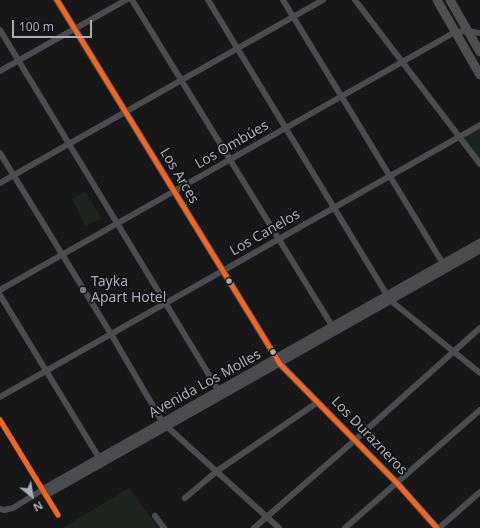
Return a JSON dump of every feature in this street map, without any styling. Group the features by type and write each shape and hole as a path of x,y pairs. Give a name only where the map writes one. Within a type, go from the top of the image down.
{"main road":[{"path":"437,0 480,75"},
{"path":"450,0 480,52"}],"street":[{"name":"Los Arces","path":"58,0 222,272 278,361"},
{"path":"0,71 126,0"},
{"path":"132,0 334,330"},
{"path":"208,0 389,298 480,373"},
{"path":"283,0 445,266"},
{"path":"0,183 323,0"},
{"path":"356,0 458,137 480,164"},
{"path":"0,30 221,393"},
{"path":"455,32 467,31 480,33"},
{"name":"Los Ombúes","path":"0,290 455,32"},
{"name":"Los Canelos","path":"0,397 480,125"},
{"path":"0,153 165,425 279,528"},
{"name":"Avenida Los Molles","path":"2,510 13,508 44,493 334,330 445,266 480,242"},
{"name":"Avenida Los Molles","path":"445,266 480,250"},
{"path":"0,295 101,461"},
{"path":"254,528 480,328"},
{"name":"Los Durazneros","path":"278,361 397,483 438,528"},
{"path":"185,498 217,471 318,402"},
{"path":"345,528 480,410"},
{"path":"0,420 58,515"},
{"path":"438,528 480,492"},
{"path":"155,516 164,528"}],"shaded area":[{"path":"480,127 480,161 463,136"},
{"path":"85,191 101,218 86,226 72,199"},
{"path":"129,488 158,528 64,528 66,526"}],"transit line":[{"path":"57,0 280,364 397,483 437,528"},
{"path":"0,420 58,515"}],"place":[{"name":"Tayka Apart Hotel","path":"83,290"}]}
